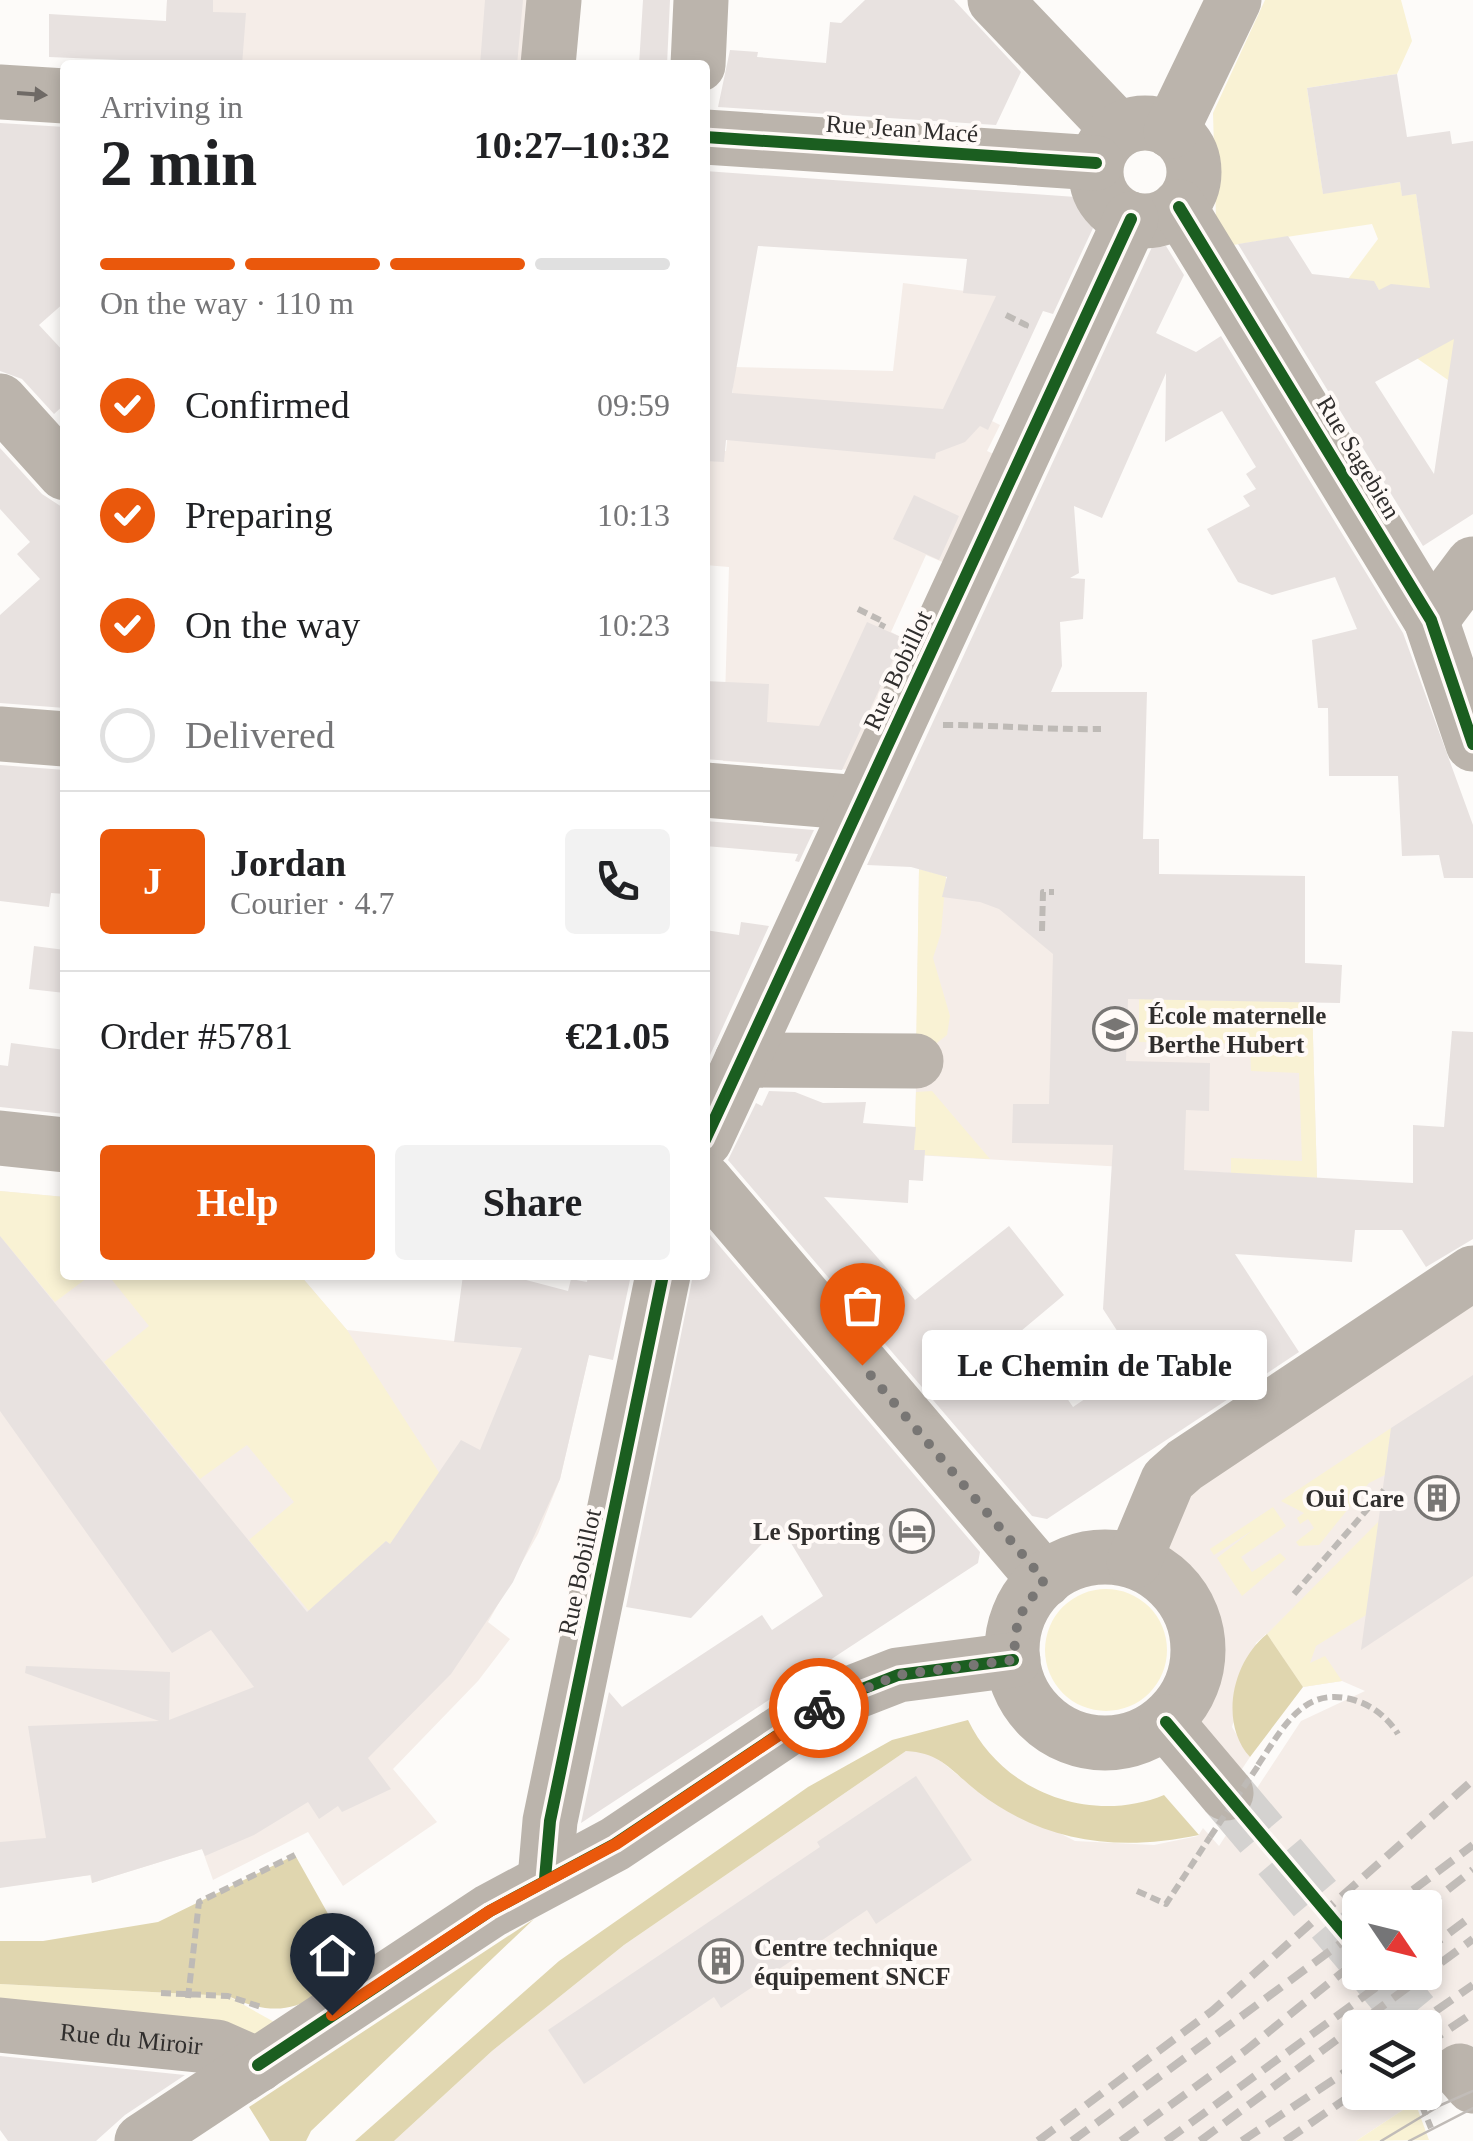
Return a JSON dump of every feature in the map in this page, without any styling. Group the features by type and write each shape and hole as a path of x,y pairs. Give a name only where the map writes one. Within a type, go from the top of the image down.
{"street":[{"path":"548,60 554,0"},
{"path":"698,60 701,0"},
{"path":"996,0 1129,141"},
{"path":"1155,213 1112,209 1102,196 1129,141 1234,0"},
{"path":"0,92 60,96"},
{"name":"Rue Jean Macé","path":"710,138 1129,141"},
{"name":"Rue Bobillot","path":"710,1129 896,725 1155,213 1189,193 1192,162 1186,146 1129,141"},
{"name":"Rue Sagebien","path":"1155,213 1431,620 1473,744"},
{"path":"0,401 60,467"},
{"path":"1431,620 1473,564"},
{"path":"0,734 60,739"},
{"path":"710,790 860,803"},
{"path":"742,1060 916,1061"},
{"path":"0,1138 60,1144"},
{"path":"710,1187 1044,1580"},
{"path":"1134,1561 1168,1480 1184,1466 1473,1273"},
{"name":"Rue Bobillot","path":"545,1879 550,1821 662,1280"},
{"path":"1090,1558 1134,1561 1175,1587 1192,1616 1198,1636 1193,1681 1166,1722 1124,1742 1073,1738 1033,1709 1020,1689 1013,1660 1018,1618 1044,1580 1090,1558"},
{"path":"142,2141 545,1879 616,1844 826,1704 898,1675 1013,1660"},
{"path":"1166,1722 1231,1799"},
{"name":"Rue du Miroir","path":"0,2025 217,2047 258,2065"}],"path":[{"path":"1006,315 1026,325 1023,331"},
{"path":"858,609 884,622 880,628"},
{"path":"896,725 1014,725 1027,731 1101,729"},
{"path":"1042,932 1043,892 1054,892"},
{"path":"1294,1594 1384,1490"},
{"path":"1136,1891 1166,1904 1231,1799 1292,1714 1311,1699 1339,1696 1368,1704 1398,1734"},
{"path":"182,2044 199,1902 295,1855"},
{"path":"1430,2128 1452,2088"}],"shaded area":[{"path":"167,0 534,0 529,60 164,60"},
{"path":"1265,0 1401,0 1412,41 1397,74 1307,88 1323,193 1400,182 1402,195 1416,194 1439,340 1466,337 1448,380 1418,359 1376,285 1348,279 1378,239 1372,224 1233,245 1216,218 1213,113"},
{"path":"903,283 1012,297 992,421 1000,425 987,451 998,456 947,564 926,555 891,632 911,642 852,770 723,761 729,567 710,565 710,451 726,451 735,367 893,371"},
{"name":"École maternelle Berthe Hubert","path":"919,869 1312,1002 1317,1178 915,1155"},
{"path":"919,869 946,876 941,933 933,958 950,1016 947,1035 928,1050 916,1049"},
{"path":"1139,999 1312,1002 1317,1178 1231,1173 1231,1158 1302,1161 1299,1073 1251,1071 1250,1044 1139,1042"},
{"path":"932,1091 990,1159 925,1155 925,1151 914,1150 916,1092"},
{"path":"0,1191 60,1197 60,1280 304,1280 347,1330 589,1355 560,1479 538,1534 488,1622 510,1639 478,1681 393,1769 437,1822 343,1886 308,1832 213,1880 202,1849 92,1883 90,1875 0,1887"},
{"path":"0,1191 60,1197 60,1280 84,1280 55,1302 0,1236"},
{"path":"1473,1273 1473,2046 1442,2061 1442,2010 1342,2010 1342,2110 1403,2110 1356,2141 394,2141 492,2051 624,1945 906,1751 930,1752 977,1791 1075,1841 1154,1845 1198,1836 1203,1828 1219,1846 1301,1721 1365,1691 1342,1681 1303,1687 1266,1634 1256,1643 1232,1727 1250,1757 1226,1793 1180,1706 1198,1664 1193,1616 1175,1587 1147,1566 1143,1531"},
{"path":"112,1280 304,1280 347,1330 440,1474 390,1544 386,1541 309,1611 249,1540 294,1502 247,1445 200,1479 104,1362 149,1326"},
{"path":"1391,1428 1385,1475 1369,1483 1319,1545 1299,1546 1296,1542 1314,1528 1308,1519 1300,1524 1297,1518 1304,1513 1281,1501"},
{"path":"1273,1507 1286,1526 1241,1557 1252,1572 1280,1553 1286,1559 1242,1596 1217,1558 1253,1530 1214,1555 1210,1549"},
{"path":"1379,1521 1366,1615 1316,1646 1310,1663 1325,1656 1342,1681 1303,1687 1267,1634"},
{"path":"1106,1589 1129,1594 1149,1607 1162,1627 1167,1650 1162,1673 1149,1693 1129,1706 1106,1711 1083,1706 1063,1693 1050,1673 1045,1650 1050,1627 1063,1607 1083,1594"},
{"path":"1267,1634 1303,1687 1250,1757 1235,1727 1234,1693 1245,1660"},
{"path":"968,1720 983,1745 1003,1766 1051,1796 1107,1806 1164,1795 1199,1835 1140,1843 1083,1839 1056,1832 1003,1809 937,1759 906,1751 624,1945 492,2051 394,2141 355,2141 559,1961 808,1787 892,1740"},
{"path":"295,1855 359,1969 311,1999 283,2008 267,2008 228,1996 0,1984 0,1941 43,1941 158,1922"},
{"path":"534,1919 311,2131 306,2141 270,2141 249,2107"},
{"path":"0,1984 228,1996 276,2023 254,2037 0,2011"},
{"path":"1403,2110 1418,2110 1429,2140 1356,2141"}],"building":[{"path":"167,0 213,0 213,12 246,13 242,60 49,57 49,14 166,21"},
{"path":"485,0 523,0 517,60 480,60"},
{"path":"643,0 670,0 667,60 639,60"},
{"path":"865,0 954,0 1021,72 996,125 718,107 730,50 758,52 757,57 826,63 830,22 841,23"},
{"path":"1397,74 1407,137 1450,131 1452,144 1473,141 1473,514 1423,546 1238,244 1288,236 1312,274 1374,281 1379,290 1391,284 1430,288 1416,194 1402,196 1400,182 1323,194 1307,88","holes":["1454,339 1434,474 1375,382"]},
{"path":"0,123 60,127 60,306 39,325 60,348 60,409 54,414 22,379 0,371"},
{"path":"710,171 1076,197 1093,228 1053,314 1043,311 988,430 980,426 965,442 936,453 935,459 726,440 724,462 710,461","holes":["758,246 967,259 963,293 996,296 943,409 732,393"]},
{"path":"1166,246 1184,275 1156,333 1196,352 1221,336 1403,633 1473,825 1473,878 1444,878 1439,855 1402,856 1398,776 1329,776 1328,708 1318,708 1312,640 1357,629 1335,577 1272,595 1238,582 1207,529 1250,506 1243,496 1256,489 1246,474 1256,467 1222,411 1165,442 1166,373 1102,518 1074,506 1079,573 1070,578 1085,579 1083,619 1060,622 1062,666 1051,692 1147,692 1143,839 1159,839 1159,874 1305,876 1305,963 1342,965 1340,1003 1128,999 1126,1061 1210,1063 1209,1111 1186,1110 1184,1170 1413,1183 1413,1125 1444,1127 1452,1031 1473,1032 1473,1239 1426,1267 1402,1230 1355,1230 1352,1262 1235,1254 1299,1352 1047,1519 1032,1516 728,1160 756,1103 762,1106 769,1091 795,1092 823,1103 866,1102 863,1123 916,1127 914,1150 925,1150 923,1181 909,1180 908,1203 824,1197 915,1300 1009,1226 1064,1295 1021,1331 1073,1407 1138,1363 1103,1309 1113,1145 1012,1143 1013,1104 1049,1104 1053,954 999,909 942,897 947,877 911,867 867,865 1152,247"},
{"path":"0,448 42,494 60,506 60,708 0,703 0,615 40,579 17,554 30,542 0,509"},
{"path":"914,495 959,516 939,560 893,539"},
{"path":"867,622 903,638 842,770 710,759 710,681 769,684 767,722 819,726"},
{"path":"0,765 60,770 60,894 51,893 49,907 0,901"},
{"path":"710,821 814,830 799,862 795,861 798,854 710,846"},
{"path":"741,922 769,926 710,1055 710,931 739,935"},
{"path":"34,946 60,949 60,992 29,989"},
{"path":"11,1043 60,1049 60,1113 0,1107 0,1065 8,1066"},
{"path":"710,1235 980,1552 978,1563 581,1823 609,1692 622,1707 762,1615 772,1630 823,1596 780,1525 691,1618 626,1607 692,1280 710,1280"},
{"path":"0,1236 307,1612 386,1541 390,1544 461,1440 480,1450 522,1348 454,1342 462,1280 526,1280 568,1291 571,1280 630,1280 613,1360 589,1355 560,1479 513,1582 451,1674 368,1758 391,1789 342,1812 338,1806 319,1819 308,1802 254,1835 205,1856 202,1849 92,1883 91,1875 0,1888 0,1842 46,1838 28,1726 159,1721 25,1673 26,1666 170,1672 169,1720 254,1687 211,1630 172,1653 0,1411"},
{"name":"Oui Care","path":"1473,1375 1473,1576 1361,1650 1391,1428"},
{"name":"Centre technique équipement SNCF","path":"916,1776 972,1860 876,1924 867,1910 721,2008 714,1997 584,2084 548,2030 820,1847 817,1842"},
{"path":"0,2056 185,2075 125,2115 96,2141 8,2141 0,2130"}],"tunnel":[{"path":"1226,1793 1342,1931"},
{"path":"1392,1990 1408,2010"}],"tram line":[{"path":"1381,2141 1473,2091"},
{"path":"1409,2141 1473,2108"}],"railway":[{"path":"1038,2141 1212,2011 1473,1780"},
{"path":"1413,1890 1473,1845"},
{"path":"1442,1894 1473,1870"},
{"path":"1442,1938 1473,1915"},
{"path":"1200,2141 1473,1939"},
{"path":"1072,2141 1342,1942"},
{"path":"1121,2141 1246,2050 1342,1973"},
{"path":"1437,2010 1473,1985"},
{"path":"1166,2141 1372,1990"},
{"path":"1442,2034 1473,2013"},
{"path":"1242,2141 1342,2074"},
{"path":"1285,2141 1342,2101"}],"cycle path":[{"path":"710,137 1096,163"},
{"path":"1179,207 1431,620 1473,744"},
{"path":"710,1129 1131,219"},
{"path":"545,1879 550,1821 662,1280"},
{"path":"258,2065 490,1911 615,1844 826,1703 898,1675 1013,1660"},
{"path":"1166,1722 1342,1931"}],"way so far":[{"path":"819,1708 898,1675 1013,1660 1013,1639 1022,1607 1044,1580 862,1365"}],"place":[{"name":"École maternelle Berthe Hubert","path":"1115,1029"},
{"name":"Le Chemin de Table","path":"862,1365"},
{"name":"Oui Care","path":"1437,1498"},
{"name":"Le Sporting","path":"912,1531"},
{"name":"Centre technique équipement SNCF","path":"721,1961"}],"route":[{"path":"332,2015 490,1911 616,1844 819,1708"}]}
